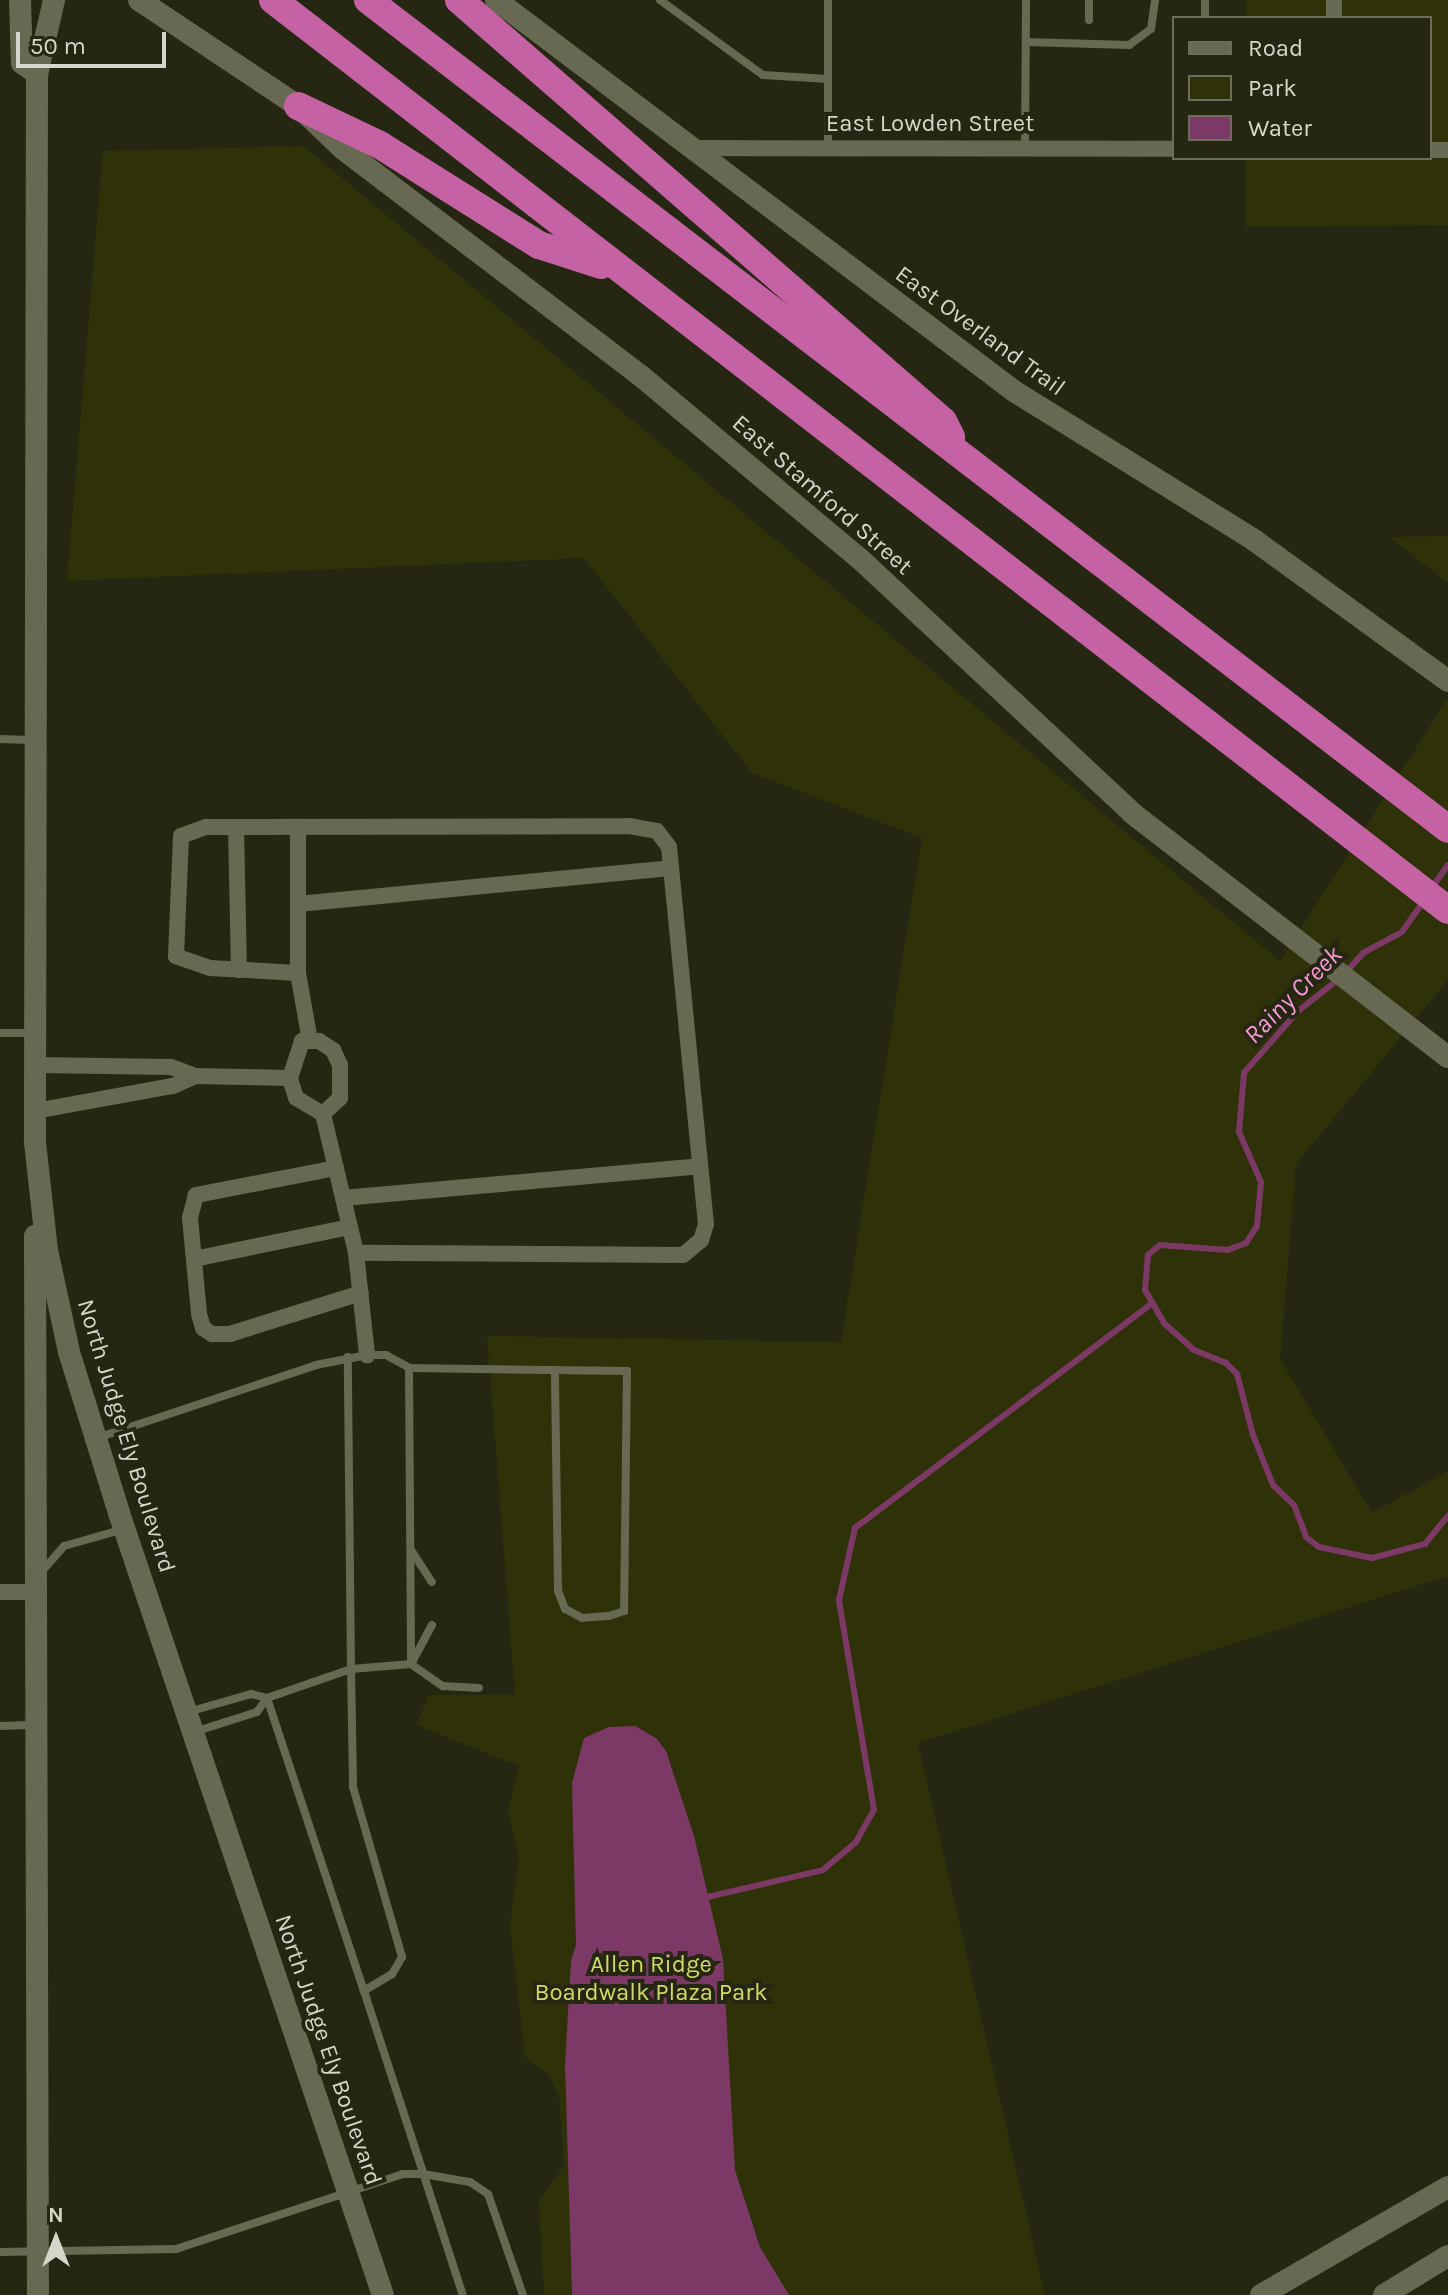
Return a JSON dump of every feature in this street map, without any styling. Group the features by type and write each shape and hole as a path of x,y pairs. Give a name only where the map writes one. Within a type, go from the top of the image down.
{"highway":[{"path":"273,0 1448,910"},
{"path":"368,0 1448,829"},
{"path":"459,0 943,421 959,456"},
{"path":"298,106 380,145 539,245 620,271"}],"street":[{"name":"North Judge Ely Boulevard","path":"20,0 22,63 37,74"},
{"name":"North Judge Ely Boulevard","path":"54,0 37,74 35,1142 47,1250 69,1352 124,1529 383,2295"},
{"name":"East Stamford Street","path":"139,0 298,106 343,149 742,458 859,558 1132,813 1448,1057"},
{"name":"East Overland Trail","path":"496,0 687,148 1014,391 1254,540 1448,681"},
{"name":"East Lowden Street","path":"687,148 1172,149"},
{"path":"298,973 188,964 176,956 181,836 194,829 236,827 629,826 657,831 669,847 706,1224 701,1240 683,1255 356,1253"},
{"path":"236,827 239,970"},
{"path":"298,828 298,973 310,1041"},
{"path":"298,904 670,868"},
{"path":"323,1114 340,1098 340,1065 333,1050 302,1041 290,1078 296,1098 323,1114 356,1253 367,1355"},
{"path":"35,1065 171,1067 195,1076 290,1078"},
{"path":"35,1111 173,1086 195,1076"},
{"path":"35,1142 38,2295"},
{"path":"343,1198 700,1166"},
{"path":"336,1168 196,1195 190,1203 203,1328 212,1334 230,1334 361,1293"},
{"path":"194,1259 350,1227"},
{"path":"0,1592 35,1592"},
{"path":"1261,2295 1448,2187"},
{"path":"1384,2295 1448,2256"}],"lane":[{"path":"660,0 763,75 828,79"},
{"path":"828,0 828,148"},
{"path":"1025,148 1026,0"},
{"path":"1089,0 1089,20"},
{"path":"1026,42 1129,45 1151,29 1155,0"},
{"path":"0,739 37,740"},
{"path":"0,1033 35,1033"},
{"path":"96,1439 348,1357 386,1355 409,1368 555,1370 627,1371 624,1611 609,1616 582,1618 565,1609 558,1591 555,1370"},
{"path":"348,1357 353,1787 401,1946 399,1967 364,1991"},
{"path":"409,1368 411,1664"},
{"path":"35,1592 48,1560 64,1546 124,1529"},
{"path":"410,1550 432,1582"},
{"path":"411,1664 432,1625"},
{"path":"189,1722 251,1694 267,1698 351,1669 411,1664 443,1686 479,1688"},
{"path":"189,1722 257,1712 267,1698"},
{"path":"267,1698 463,2295"},
{"path":"0,1726 36,1725"},
{"path":"0,2252 176,2249 403,2174 423,2174 470,2182 488,2194 523,2295"}],"green space":[{"path":"1247,0 1448,0 1448,225 1246,227 1246,160 1432,160 1432,16 1246,16"},
{"name":"Allen Ridge Boardwalk Plaza Park","path":"304,146 1280,961 1448,698 1448,980 1296,1164 1280,1359 1372,1513 1448,1471 1448,1576 918,1743 1045,2295 544,2295 539,2201 564,2166 559,2096 548,2074 525,2057 510,1926 519,1857 508,1810 519,1766 416,1725 429,1695 515,1694 487,1336 841,1342 922,838 752,773 584,558 67,581 103,151"},
{"path":"1448,536 1448,583 1389,537"}],"water":[{"path":"635,1726 656,1738 666,1751 694,1836 723,1959 735,2170 760,2247 789,2295 572,2295 565,2064 571,1961 576,1945 572,1783 584,1738 609,1727"}],"waterway":[{"name":"Rainy Creek","path":"1431,889 1448,865"},
{"name":"Rainy Creek","path":"1347,971 1363,953 1402,932 1423,902"},
{"name":"Rainy Creek","path":"1339,979 1298,1011 1244,1073 1239,1132 1261,1182 1257,1226 1246,1243 1228,1250 1160,1245 1148,1255 1145,1290 1165,1324 1194,1350 1226,1363 1237,1374 1253,1435 1273,1485 1294,1505 1306,1537 1319,1547 1372,1558 1425,1544 1448,1516"},
{"path":"703,1898 823,1870 856,1842 874,1810 839,1600 855,1528 1153,1303"}]}
